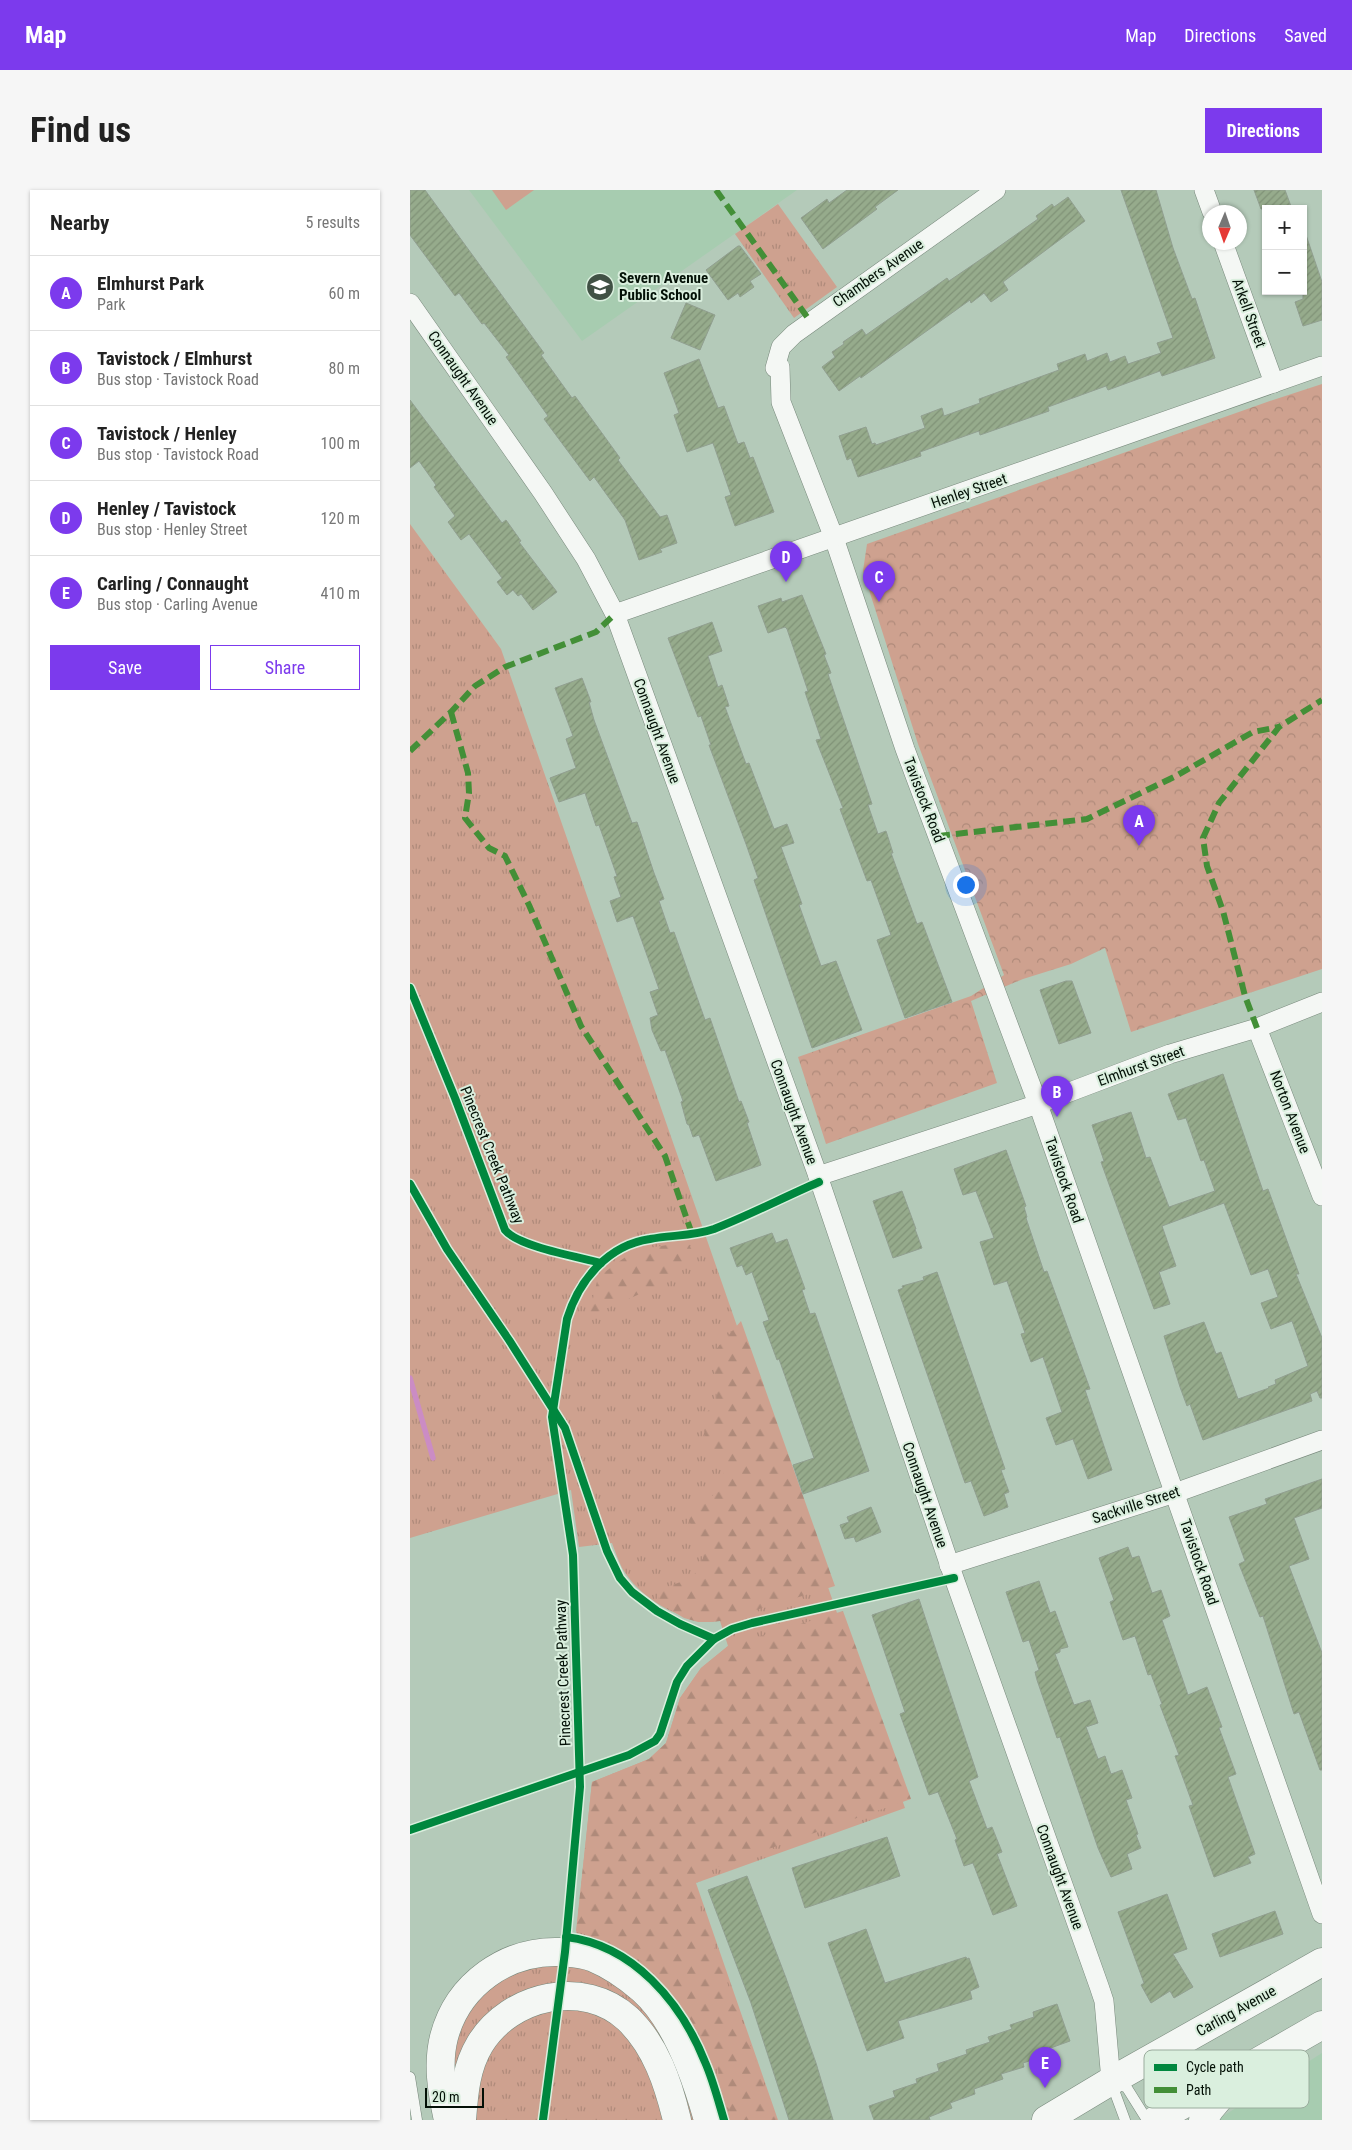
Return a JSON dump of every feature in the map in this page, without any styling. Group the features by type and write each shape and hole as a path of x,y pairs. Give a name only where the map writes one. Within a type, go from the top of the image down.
{"main road":[{"path":"448,2120 441,2078 441,2053 444,2036 460,2001 472,1986 504,1964 535,1953 548,1952 577,1953 593,1957 642,1989 655,2003 673,2031 699,2089 708,2120"},
{"name":"Carling Avenue","path":"1165,2050 1322,1962"},
{"path":"462,2120 466,2077 472,2059 481,2042 508,2014 539,1999 560,1996 580,1996 595,2000 613,2008 627,2018 648,2044 657,2059 671,2095 676,2120"},
{"path":"1278,2050 1322,2025"},
{"name":"Carling Avenue","path":"1046,2120 1144,2062"},
{"path":"1156,2120 1177,2108"},
{"path":"1203,2120 1211,2108"}],"street":[{"name":"Chambers Avenue","path":"775,368 782,347 794,334 996,190"},
{"path":"1204,190 1209,205"},
{"name":"Arkell Street","path":"1226,250 1274,383"},
{"name":"Connaught Avenue","path":"410,303 543,493 586,560 615,614 818,1176 949,1565 1099,1986 1104,2001 1111,2080"},
{"name":"Henley Street","path":"615,614 1322,366"},
{"name":"Tavistock Road","path":"775,368 780,367 781,402 834,538 905,749 1038,1104 1322,1914"},
{"name":"Elmhurst Street","path":"818,1176 1038,1104 1170,1054 1258,1028 1322,1002"},
{"name":"Norton Avenue","path":"1258,1028 1322,1196"},
{"name":"Sackville Street","path":"949,1565 1175,1493 1322,1440"}],"lane":[{"path":"410,2077 417,2120"},
{"path":"1111,2080 1114,2094 1125,2120"},
{"path":"1111,2080 1127,2088 1147,2120"}],"shaded area":[{"name":"Severn Avenue Public School","path":"469,190 797,190 582,341"},
{"path":"1322,2053 1322,2120 1217,2120 1236,2108 1309,2108 1309,2061"}],"green space":[{"path":"492,190 534,190 506,210"},
{"path":"778,204 837,287 794,318 735,234"},
{"path":"1322,384 1322,969 1131,1032 1105,948 1071,964 1023,979 971,1001 997,1083 826,1144 798,1057 971,996 1004,975 918,744 863,571 867,544"},
{"path":"410,524 501,649 905,1808 696,1883 778,2120 471,2120 455,2063 454,2053 458,2035 482,1995 508,1976 523,1970 539,1966 573,1964 592,1782 649,1759 666,1743 680,1698 701,1668 728,1646 720,1621 692,1619 678,1614 664,1608 640,1590 622,1568 612,1543 579,1547 571,1490 410,1538"},
{"path":"687,1242 692,1250 679,1277 589,1316 598,1277 635,1250"},
{"path":"741,1321 835,1586 720,1621 698,1622 684,1618 659,1603 658,1595 665,1588 693,1577 703,1558 686,1512 726,1487 719,1452 707,1446 702,1419 717,1399 712,1354"},
{"path":"843,1611 911,1799 689,1877 777,2120 732,2120 714,2056 676,1998 643,1962 609,1943 576,1931 592,1782 649,1759 666,1743 680,1698 701,1668 728,1646"}],"building":[{"path":"410,190 425,190 544,353 541,355 572,398 575,396 620,458 618,460 660,517 667,515 677,543 660,549 662,552 639,560 625,520 594,477 590,481 544,419 548,416 506,357 509,355 484,323 482,324 459,293 455,296 410,235"},
{"path":"847,190 898,190 875,207 877,209 823,249 801,218 827,199 829,203"},
{"path":"1121,190 1156,190 1173,248 1192,299 1195,298 1215,358 1162,376 1160,371 1108,390 1106,386 1048,407 1049,411 980,435 979,431 920,452 921,456 858,477 851,458 847,460 839,436 866,427 872,444 875,443 876,445 925,428 921,416 942,408 944,416 980,403 979,399 1059,370 1057,364 1085,354 1087,361 1107,353 1110,362 1125,356 1128,364 1161,353 1157,343 1173,338"},
{"path":"1254,190 1285,190 1291,205 1262,205 1261,209"},
{"path":"1068,197 1085,221 1003,282 1008,290 991,302 984,293 971,303 970,300 861,378 860,376 839,391 822,367 835,357 832,352 844,344 843,342 862,329 866,335 947,278 949,281 990,253 1038,219 1036,216 1052,204 1054,207"},
{"path":"1307,238 1322,282 1322,320 1303,326 1295,302 1303,299 1303,295 1307,295"},
{"path":"740,246 761,274 750,281 754,287 740,297 738,293 728,300 706,270"},
{"path":"686,303 715,315 700,350 671,338"},
{"path":"699,359 718,408 724,406 738,444 744,442 750,458 753,457 774,512 735,526 725,497 731,495 713,443 687,452 674,415 679,413 664,373"},
{"path":"410,400 502,523 506,520 521,541 519,542 557,592 533,610 521,594 518,596 513,590 507,595 497,582 502,578 469,534 461,540 448,522 455,516 434,487 436,485 419,461 410,468"},
{"path":"802,595 826,654 824,655 831,673 828,674 872,804 868,805 878,834 886,831 893,853 891,853 917,924 922,922 952,1002 905,1018 877,940 891,935 871,880 867,881 840,809 843,808 816,740 821,739 805,692 808,691 787,629 785,627 768,633 758,606 781,598 782,602"},
{"path":"712,622 722,651 708,656 718,687 722,685 729,706 725,707 746,764 749,763 774,829 787,824 794,843 781,847 802,904 799,905 821,966 836,961 862,1030 812,1048 754,880 758,878 709,745 711,745 701,716 698,717 668,638"},
{"path":"582,678 591,702 589,702 594,720 632,823 637,822 664,899 659,901 670,933 674,932 705,1020 710,1018 739,1102 741,1101 749,1122 747,1123 761,1165 716,1181 699,1135 693,1137 687,1124 681,1102 683,1101 665,1050 661,1051 652,1030 650,1018 658,1015 650,992 659,989 633,916 617,922 610,901 621,897 614,877 617,876 599,825 596,826 585,793 559,802 550,778 576,768 566,739 573,736 555,688"},
{"path":"1066,981 1072,981 1091,1033 1059,1044 1040,990"},
{"path":"1223,1074 1263,1191 1268,1189 1299,1274 1296,1274 1322,1338 1322,1398 1320,1398 1317,1391 1310,1394 1312,1401 1203,1440 1190,1404 1187,1406 1164,1336 1204,1322 1216,1354 1221,1352 1238,1399 1269,1388 1276,1384 1275,1380 1308,1366 1292,1321 1271,1329 1261,1303 1278,1297 1268,1269 1251,1275 1224,1203 1162,1226 1176,1266 1159,1272 1170,1304 1154,1309 1101,1162 1104,1161 1092,1125 1131,1112 1146,1158 1150,1157 1169,1207 1215,1191 1204,1160 1201,1161 1186,1118 1178,1120 1168,1094"},
{"path":"1006,1150 1026,1206 1024,1207 1026,1218 1044,1272 1047,1271 1090,1389 1085,1390 1112,1470 1088,1479 1073,1439 1056,1445 1046,1418 1062,1412 1043,1357 1031,1362 1021,1334 1025,1333 1007,1281 994,1285 980,1242 994,1238 976,1191 963,1195 954,1169"},
{"path":"902,1191 922,1248 893,1258 873,1201"},
{"path":"772,1233 776,1243 787,1239 805,1289 802,1290 810,1314 815,1313 869,1471 803,1494 793,1465 814,1458 779,1359 777,1360 763,1322 769,1320 752,1272 746,1275 742,1265 737,1267 730,1248"},
{"path":"937,1272 1005,1469 1001,1470 1009,1492 1004,1494 1008,1507 984,1516 971,1481 965,1483 898,1290 903,1288 902,1286 924,1280 923,1277"},
{"path":"1322,1479 1322,1508 1294,1518 1309,1559 1289,1566 1322,1653 1322,1770 1320,1770 1299,1712 1294,1714 1263,1616 1260,1617 1239,1564 1245,1561 1229,1517 1267,1504 1265,1499"},
{"path":"871,1507 881,1532 856,1542 854,1537 845,1539 840,1525 849,1522 847,1517"},
{"path":"1128,1547 1132,1558 1139,1556 1152,1593 1161,1590 1170,1616 1162,1620 1188,1695 1207,1687 1222,1727 1219,1728 1236,1774 1228,1777 1255,1854 1248,1857 1251,1863 1214,1877 1189,1806 1193,1805 1175,1756 1179,1755 1160,1705 1162,1704 1151,1674 1148,1675 1135,1636 1123,1640 1110,1602 1114,1600 1099,1558"},
{"path":"1039,1581 1050,1613 1055,1611 1068,1647 1060,1649 1060,1652 1055,1654 1074,1705 1090,1700 1098,1723 1086,1727 1098,1759 1105,1756 1111,1774 1122,1770 1132,1798 1126,1800 1141,1848 1127,1854 1132,1869 1111,1877 1098,1848 1060,1737 1057,1738 1037,1680 1035,1672 1039,1670 1029,1640 1023,1642 1006,1592"},
{"path":"919,1599 978,1777 969,1781 987,1829 992,1827 1002,1852 997,1854 1017,1906 993,1915 973,1863 964,1866 955,1840 957,1839 938,1792 929,1795 900,1714 905,1712 872,1615"},
{"path":"887,1837 900,1876 805,1908 792,1868"},
{"path":"747,1876 816,2063 833,2120 789,2120 751,2003 708,1890"},
{"path":"1167,1894 1187,1949 1173,1954 1193,1987 1174,1998 1170,1991 1151,2003 1141,1985 1144,1983 1118,1912"},
{"path":"1275,1911 1283,1934 1220,1957 1212,1934"},
{"path":"866,1929 885,1983 966,1957 967,1959 969,1958 979,1987 970,1991 972,1999 898,2021 904,2038 867,2051 828,1943"},
{"path":"1057,2004 1070,2041 1045,2050 1047,2055 1023,2063 1024,2067 1001,2074 1003,2079 974,2089 975,2094 950,2103 952,2108 929,2117 930,2120 874,2120 869,2106 895,2097 893,2091 917,2083 916,2079 939,2071 937,2064 967,2054 966,2050 990,2042 988,2037 1012,2029 1010,2025 1034,2017 1033,2012"}],"waterway":[{"path":"410,1378 433,1458"}],"marked path":[{"path":"716,190 810,321"},
{"path":"410,751 475,686 505,667 596,632 615,614"},
{"path":"1257,1028 1245,996 1223,911 1207,866 1203,838 1219,803 1279,727 1322,700"},
{"path":"451,712 468,773 469,793 465,818 489,848 505,856 529,905 581,1026 665,1156 692,1234"},
{"path":"938,836 1087,819 1176,776 1253,732 1279,727"}],"cycle path":[{"name":"Pinecrest Creek Pathway","path":"410,988 455,1098 505,1230 512,1236 536,1246 601,1263"},
{"name":"Pinecrest Creek Pathway","path":"543,2120 565,1952 580,1787 573,1555 552,1417 567,1319 572,1305 587,1278 608,1257 621,1249 650,1239 699,1233 714,1229 819,1182"},
{"path":"410,1184 447,1249 509,1340 565,1428 607,1551 620,1578 632,1592 657,1611 680,1624 714,1639"},
{"path":"410,1830 629,1755 655,1741 660,1734 677,1682 687,1666 714,1639 732,1629 954,1578"},
{"path":"566,1937 590,1942 613,1951 633,1964 652,1980 668,1998 683,2018 695,2040 705,2062 724,2120"}],"place":[{"name":"Severn Avenue Public School","path":"600,287"},
{"name":"Henley / Tavistock","path":"786,582"},
{"name":"Tavistock / Henley","path":"879,602"},
{"name":"Elmhurst Park","path":"1139,846"},
{"name":"Tavistock / Elmhurst","path":"1057,1117"},
{"name":"Carling / Connaught","path":"1045,2088"}]}
